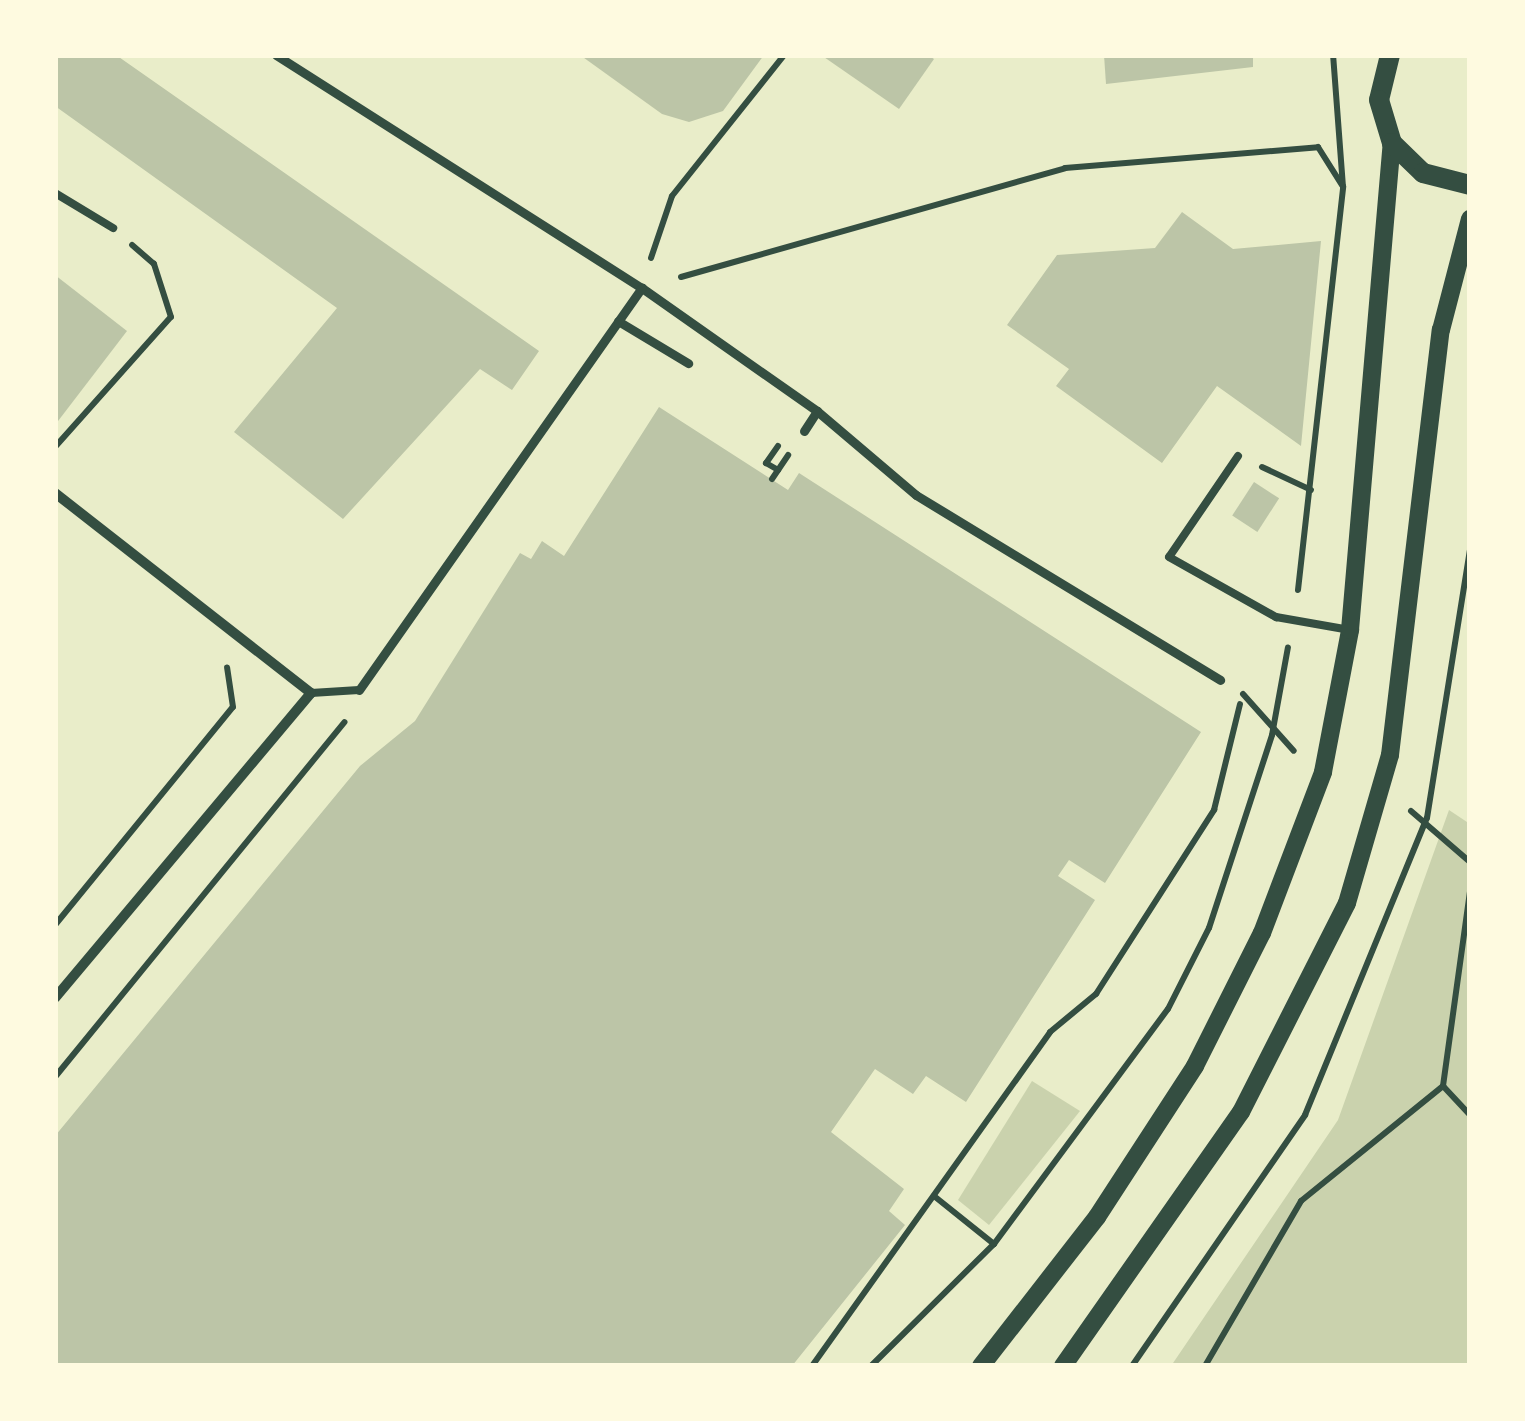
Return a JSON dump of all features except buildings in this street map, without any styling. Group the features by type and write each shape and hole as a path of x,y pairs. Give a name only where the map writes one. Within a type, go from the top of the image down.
{"main road":[{"path":"1374,55 1392,143 1423,173 1470,185"},
{"path":"1381,78 1390,55"}],"street":[{"path":"276,55 642,288 817,410 916,495 1220,680"},
{"path":"981,1366 1096,1217 1196,1066 1262,934 1323,772 1350,630 1392,143"},
{"path":"1063,1366 1241,1112 1347,903 1390,756 1441,330 1470,220"},
{"path":"359,690 642,288"},
{"path":"618,321 688,363"},
{"path":"804,431 817,410"},
{"path":"55,494 310,692 55,998"}],"lane":[{"path":"55,194 113,228"},
{"path":"1238,456 1170,557 1230,598 1293,620 1350,630"},
{"path":"310,692 359,690"}],"path":[{"path":"642,288 672,196 784,55"},
{"path":"872,1366 994,1244 1168,1009 1209,928 1272,735 1293,620 1343,187 1333,55"},
{"path":"642,288 1064,168 1318,147 1343,187"},
{"path":"55,447 171,317 154,264 113,228"},
{"path":"772,479 780,467 766,463 789,428"},
{"path":"1238,456 1311,490"},
{"path":"1132,1366 1306,1115 1427,818 1470,550"},
{"path":"55,925 232,706 222,673 246,642"},
{"path":"1220,680 1242,693 1272,735"},
{"path":"55,1077 314,769 359,690"},
{"path":"812,1366 1050,1032 1096,994 1214,810 1242,693"},
{"path":"1427,818 1470,862"},
{"path":"1205,1366 1301,1201 1443,1086 1470,892"},
{"path":"1443,1086 1470,1115"},
{"path":"934,1196 994,1244"}],"green space":[{"path":"1449,810 1470,824 1470,1366 1171,1366 1338,1120"},
{"path":"1032,1081 1080,1111 989,1225 958,1200"}]}
